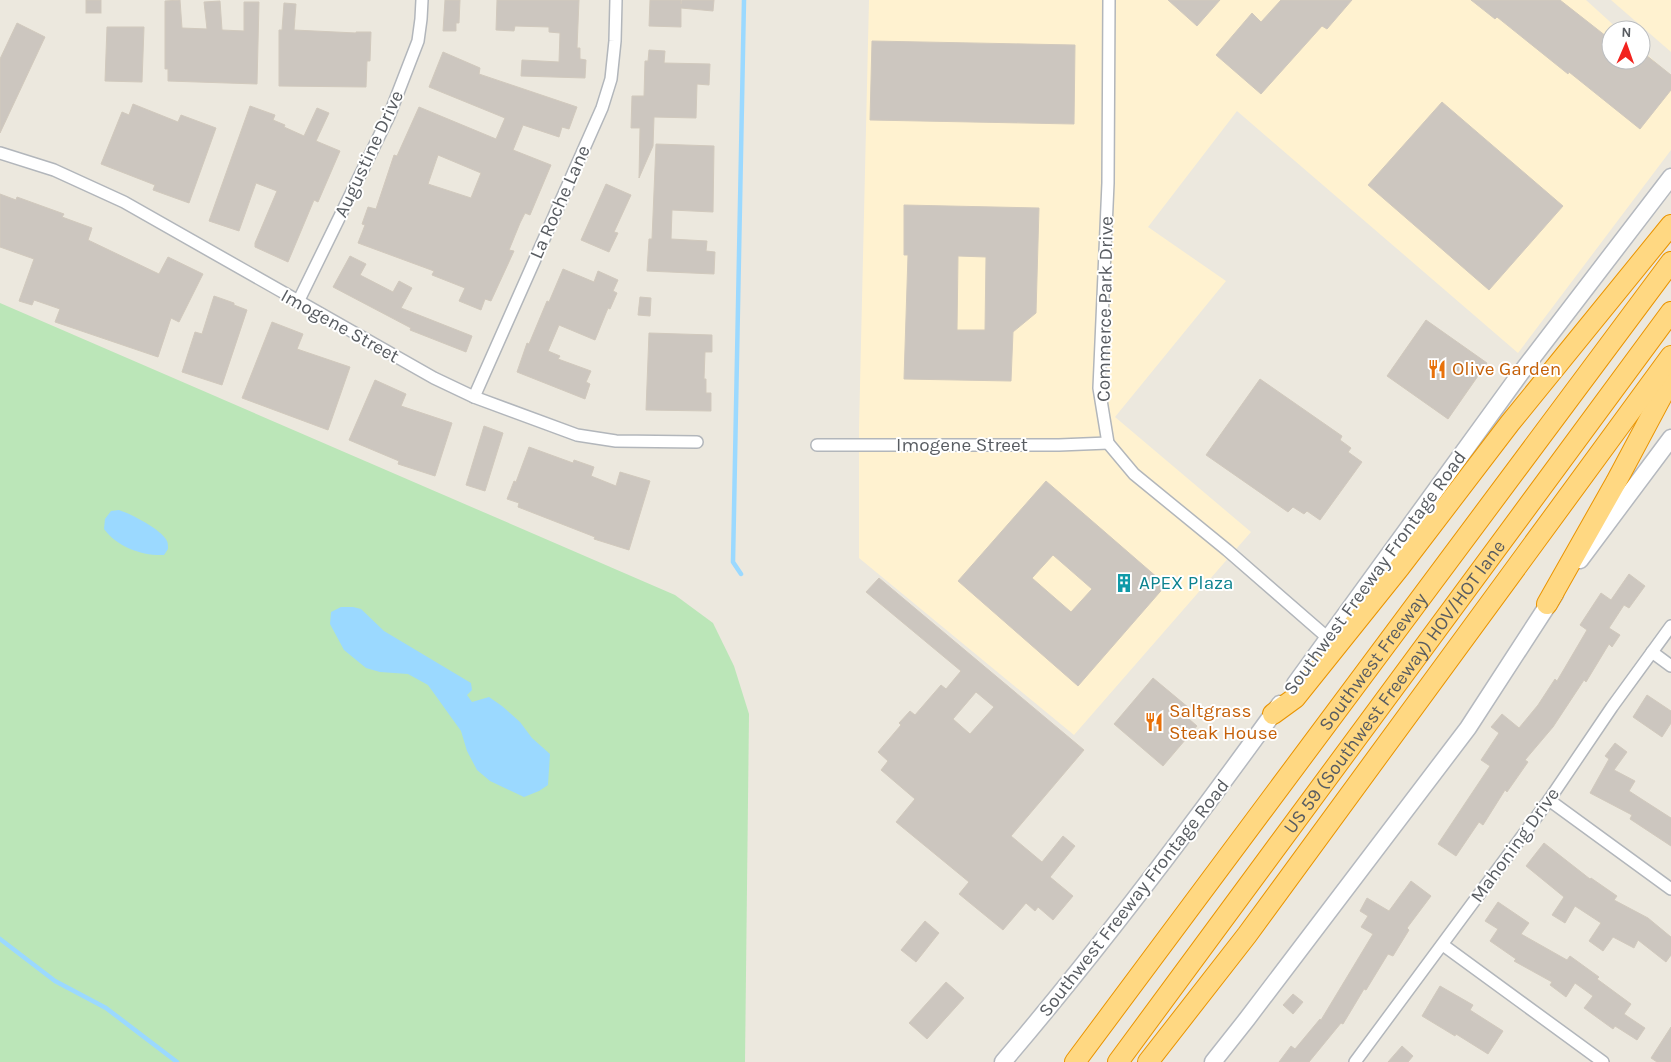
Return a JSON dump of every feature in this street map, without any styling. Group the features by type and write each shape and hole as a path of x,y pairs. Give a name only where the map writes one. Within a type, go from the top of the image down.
{"highway":[{"path":"1273,714 1295,698 1394,574 1510,423 1671,225"},
{"name":"Southwest Freeway","path":"1075,1062 1671,262"},
{"name":"US 59 (Southwest Freeway) HOV/HOT lane","path":"1118,1062 1671,312"},
{"path":"1148,1062 1247,935 1671,356"},
{"path":"1547,604 1616,482 1671,379"}],"main road":[{"name":"Southwest Freeway Frontage Road","path":"1004,1062 1049,1009 1155,874 1520,374 1671,177"},
{"path":"1212,1062 1247,1019 1468,728 1547,604 1671,438"}],"street":[{"name":"Augustine Drive","path":"298,302 389,116 418,41 422,0"},
{"name":"La Roche Lane","path":"474,397 602,108 610,79 615,41 616,0"},
{"name":"Commerce Park Drive","path":"1108,443 1099,388 1108,183 1109,0"},
{"name":"Imogene Street","path":"0,153 54,170 124,202 434,378 474,397 577,435 616,441 697,442"},
{"name":"Imogene Street","path":"817,445 1059,445 1108,443"},
{"path":"1108,443 1134,474 1227,550 1328,638"},
{"name":"Mahoning Drive","path":"1355,1062 1549,800 1612,707 1671,626"},
{"path":"1652,652 1671,666"},
{"path":"1549,800 1671,889"},
{"path":"1443,945 1603,1062"}],"shaded area":[{"path":"869,0 1586,0 1608,20 1601,20 1601,70 1651,70 1651,58 1671,76 1671,150 1518,353 1237,111 1148,227 1226,281 1115,417 1251,532 1074,735 859,558 859,428"},
{"path":"1611,0 1671,0 1671,52 1651,35 1651,20 1634,20"}],"green space":[{"path":"0,303 675,595 713,623 734,666 749,714 745,1062 0,1062"}],"water":[{"path":"119,510 145,522 164,536 168,549 164,555 139,552 123,545 109,535 104,529 105,519 111,511"},
{"path":"341,607 361,609 384,631 471,683 472,690 467,695 472,702 489,697 502,706 550,754 548,785 524,797 490,781 477,770 467,751 461,731 428,685 408,674 380,672 366,668 344,650 330,624 331,612"}],"building":[{"path":"86,0 101,0 101,13 86,13"},
{"path":"180,0 182,28 207,29 204,2 220,1 222,30 244,31 244,2 259,2 257,84 168,81 168,69 165,69 165,1"},
{"path":"445,0 460,0 459,23 456,23 456,31 443,31"},
{"path":"497,0 579,0 577,48 580,48 580,59 586,60 585,78 521,76 522,60 559,62 560,33 549,32 549,27 515,26 514,31 496,30"},
{"path":"650,0 681,0 681,4 682,0 714,0 713,11 681,8 681,27 649,26"},
{"path":"1168,0 1220,0 1197,26"},
{"path":"1281,0 1352,0 1327,29 1322,26 1261,94 1216,55 1252,13 1261,22"},
{"path":"1471,0 1560,0 1601,32 1601,70 1651,70 1651,59 1671,75 1671,90 1640,129 1497,17 1495,19"},
{"path":"284,3 296,4 294,30 371,32 370,61 367,61 366,87 279,86 279,30 282,30"},
{"path":"17,23 45,37 0,133 0,59"},
{"path":"107,27 144,27 142,82 105,81"},
{"path":"872,41 1075,45 1074,124 870,120"},
{"path":"649,50 665,51 664,63 710,64 709,85 697,84 696,118 654,117 653,146 639,178 640,128 631,128 632,96 644,96 645,61 648,61"},
{"path":"443,52 480,68 479,74 577,107 569,129 562,127 559,137 523,125 513,150 551,165 530,215 525,213 520,223 509,250 514,251 491,301 485,299 481,310 459,301 465,288 432,275 434,271 358,243 365,225 362,224 368,207 376,209 394,155 397,156 419,107 496,139 505,118 429,87","holes":["438,155 481,173 471,198 428,184"]},
{"path":"1442,102 1563,206 1489,290 1368,185"},
{"path":"133,104 178,122 181,115 216,128 189,203 153,190 155,185 101,164 122,112 129,115"},
{"path":"250,106 275,115 273,120 304,136 317,108 329,113 316,141 340,151 318,202 314,200 288,262 255,247 277,191 256,183 239,231 209,221"},
{"path":"656,144 714,146 713,212 672,210 671,239 707,241 706,251 715,252 714,274 647,271 649,239 652,239"},
{"path":"606,184 631,195 614,232 618,233 609,252 581,240"},
{"path":"0,194 16,200 17,197 64,214 62,217 92,228 88,240 159,274 168,257 203,274 179,322 171,318 158,357 55,322 60,309 34,300 32,305 19,301 34,259 0,247"},
{"path":"904,205 1039,208 1036,313 1013,332 1011,381 904,379 908,255 904,255","holes":["958,256 986,257 985,330 957,330"]},
{"path":"350,256 366,264 360,275 393,292 399,281 412,288 401,308 472,336 466,352 410,330 411,328 333,287"},
{"path":"563,269 594,282 598,271 618,280 613,291 617,293 610,309 608,308 595,340 559,325 548,351 560,356 558,359 591,371 586,382 590,384 585,399 517,372 527,343 529,344"},
{"path":"214,296 247,310 222,385 182,372 195,332 202,334"},
{"path":"640,297 651,298 650,316 638,315"},
{"name":"Olive Garden","path":"1426,320 1487,363 1448,419 1387,376"},
{"path":"272,322 303,334 297,349 350,367 328,430 242,398"},
{"path":"649,333 712,335 712,352 705,352 704,379 706,379 706,393 711,393 711,411 646,410"},
{"path":"1260,379 1342,436 1340,440 1351,448 1348,452 1362,462 1320,520 1307,511 1304,514 1293,507 1288,512 1206,455"},
{"path":"375,380 406,394 401,406 452,423 435,476 398,464 399,461 349,440"},
{"path":"484,426 503,433 485,491 466,485"},
{"path":"529,447 573,463 574,460 594,467 591,476 616,486 620,472 650,481 629,550 594,539 595,537 518,507 519,503 507,499 514,481 516,482"},
{"name":"APEX Plaza","path":"1046,481 1166,585 1078,686 958,581","holes":["1053,555 1092,589 1071,612 1032,578"]},
{"path":"1629,574 1645,586 1629,608 1624,605 1609,628 1620,635 1612,647 1609,644 1586,682 1584,680 1553,727 1525,760 1528,762 1507,792 1505,790 1483,825 1479,822 1456,856 1438,844 1490,766 1481,760 1499,733 1491,727 1502,714 1519,728 1538,705 1555,679 1557,681 1587,630 1580,625 1601,593 1611,600"},
{"path":"879,578 1084,750 1011,836 1042,862 1063,836 1075,846 1050,877 1073,896 1053,920 1038,907 1035,911 1026,903 1003,930 959,894 969,882 896,822 915,799 881,770 888,761 878,752 901,725 899,723 910,711 915,715 941,685 946,689 961,671 866,592","holes":["976,692 994,707 970,734 953,719"]},
{"name":"Saltgrass Steak House","path":"1153,678 1195,713 1189,719 1197,726 1163,766 1114,724"},
{"path":"1647,695 1671,711 1671,723 1662,737 1633,717"},
{"path":"1615,743 1627,752 1614,770 1635,781 1629,791 1671,818 1671,846 1630,819 1632,815 1590,793 1609,759 1605,756"},
{"path":"1544,843 1590,879 1617,896 1614,900 1648,918 1671,937 1671,955 1666,962 1638,940 1634,948 1613,937 1603,951 1589,941 1601,923 1575,906 1565,923 1552,915 1564,897 1526,866"},
{"path":"1411,881 1431,896 1407,928 1409,930 1393,956 1388,954 1343,1024 1341,1023 1309,1062 1279,1062 1291,1046 1295,1049 1321,1020 1373,934 1361,927 1368,916 1360,911 1367,898 1389,911"},
{"path":"1498,902 1529,923 1521,934 1567,960 1570,956 1631,1004 1624,1014 1645,1028 1637,1040 1615,1026 1613,1029 1584,1008 1593,996 1575,983 1566,997 1550,985 1552,982 1514,961 1516,959 1490,941 1498,929 1485,921"},
{"path":"925,921 939,933 916,962 901,950"},
{"path":"946,982 964,998 927,1039 909,1023"},
{"path":"1440,986 1473,1005 1470,1010 1503,1031 1488,1054 1422,1016"},
{"path":"1293,994 1303,1002 1293,1014 1283,1005"},
{"path":"1671,1027 1671,1062 1657,1062 1651,1058"},
{"path":"1402,1046 1413,1056 1408,1062 1388,1062"}],"waterway":[{"path":"741,574 733,562 744,0"},
{"path":"0,939 55,981 106,1008 177,1062"}],"place":[{"name":"Olive Garden","path":"1437,369"},
{"name":"APEX Plaza","path":"1124,583"},
{"name":"Saltgrass Steak House","path":"1154,722"}]}
